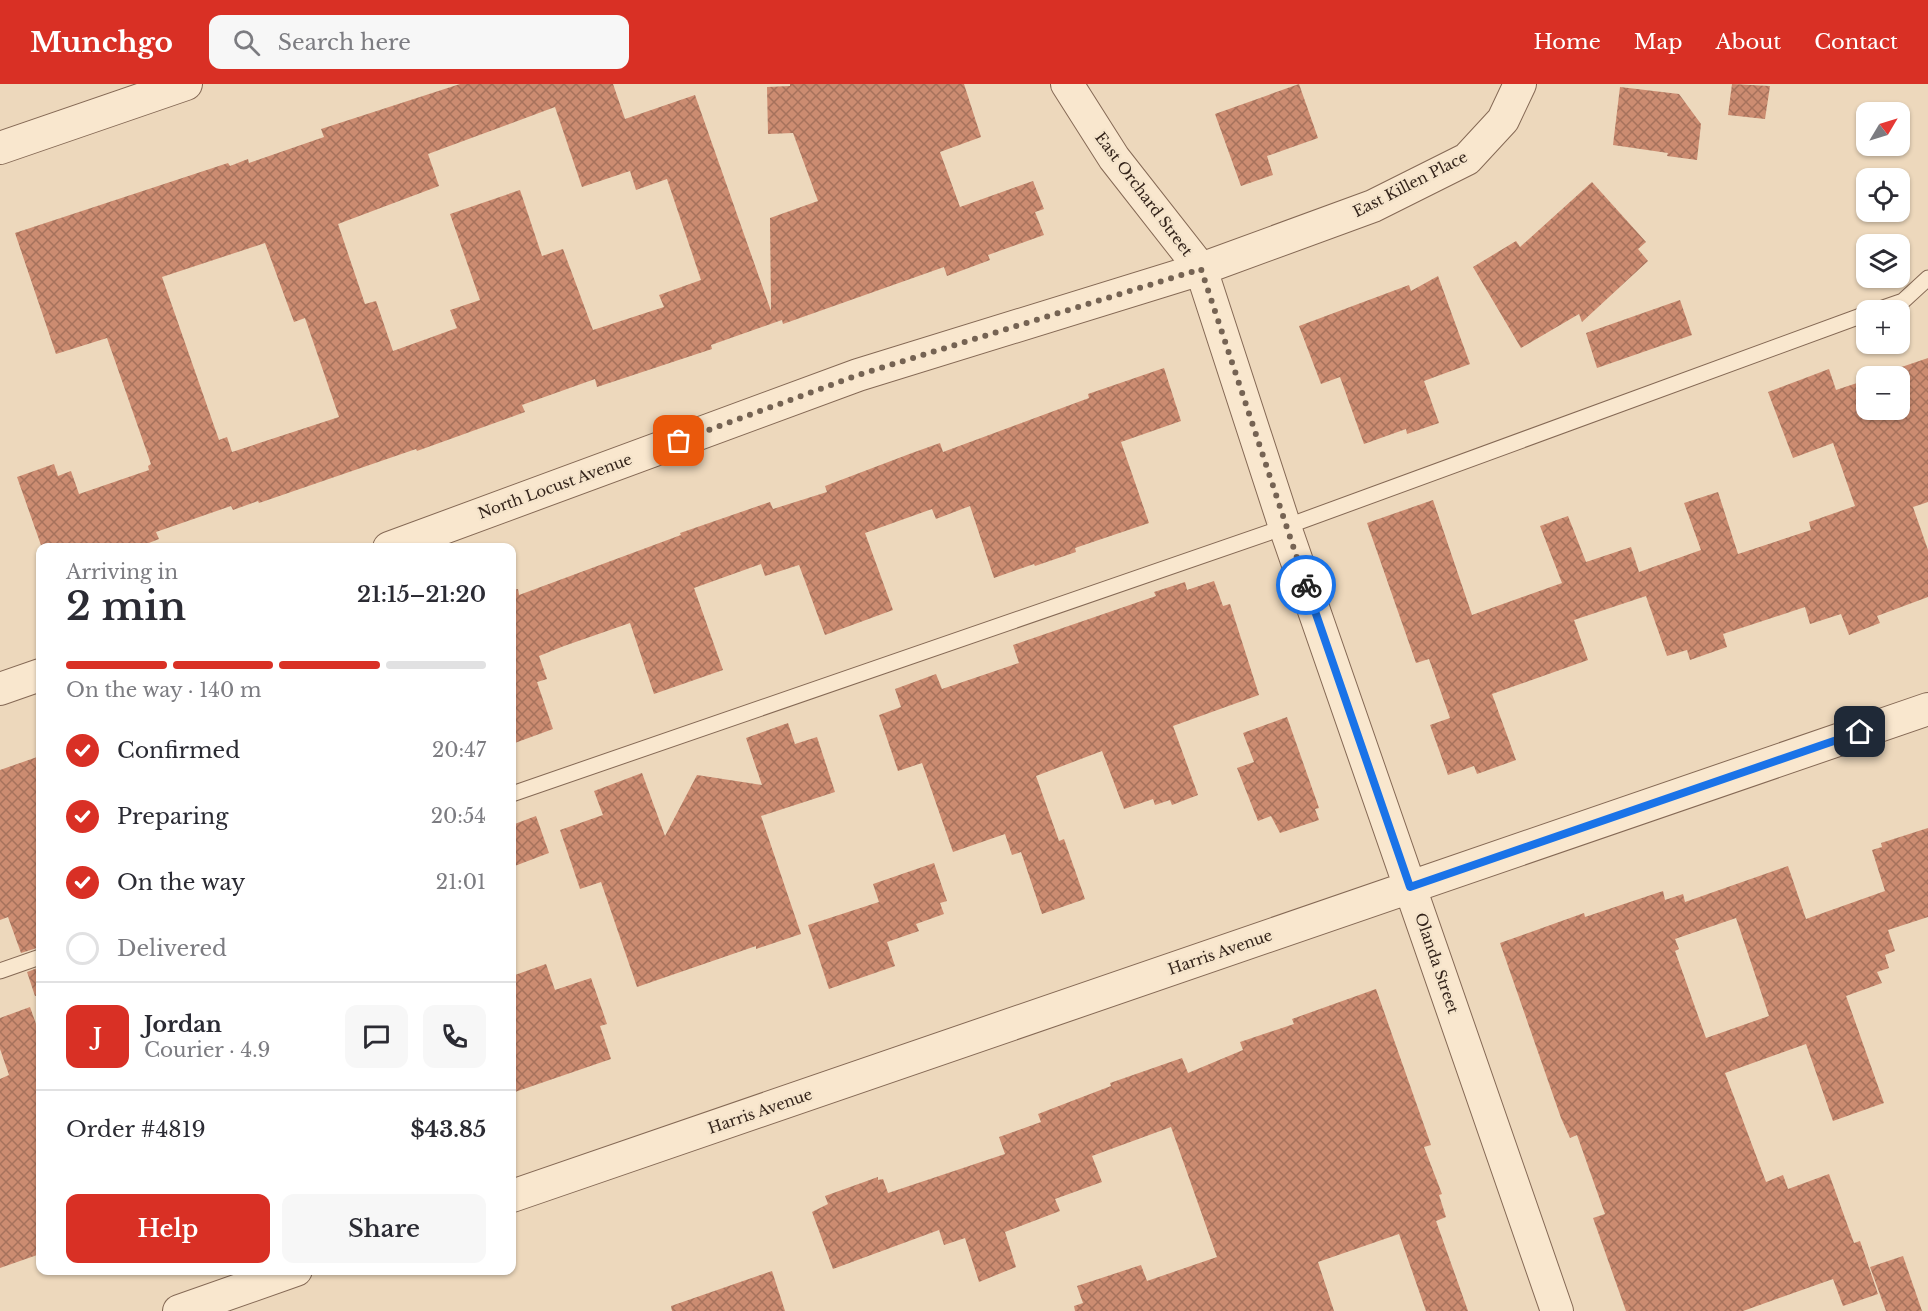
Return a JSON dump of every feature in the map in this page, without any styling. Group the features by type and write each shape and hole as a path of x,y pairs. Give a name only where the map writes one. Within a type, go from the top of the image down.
{"street":[{"path":"0,148 186,84"},
{"name":"East Orchard Street","path":"1067,84 1114,158 1201,269 1283,520"},
{"name":"East Killen Place","path":"1201,269 1373,206 1467,159 1503,120 1520,84"},
{"name":"North Locust Avenue","path":"403,543 858,375 1201,269"},
{"name":"Olanda Street","path":"1283,520 1557,1311"},
{"path":"0,689 36,676"},
{"name":"Harris Avenue","path":"516,1195 1928,709"},
{"path":"179,1311 282,1275"}],"lane":[{"path":"1904,300 1928,278"},
{"path":"516,793 1856,318"},
{"path":"0,971 36,958"}],"building":[{"path":"460,84 613,84 625,119 695,95 771,311 770,218 818,201 793,133 768,134 767,87 790,86 790,84 964,84 981,137 940,152 960,207 1033,181 1044,209 1035,212 1044,235 988,255 990,260 947,276 944,267 783,324 782,320 711,345 712,349 597,387 595,379 522,405 525,412 417,451 416,449 259,503 258,501 233,510 231,506 156,532 159,539 149,543 40,543 17,477 54,464 58,476 71,471 79,494 149,470 148,466 151,464 107,338 56,354 15,233 228,163 230,166 248,159 249,163 324,137 321,129","holes":["555,107 582,187 630,171 636,190 667,179 701,280 659,295 664,307 593,330 563,249 542,256 520,190 450,214 480,300 450,310 457,328 393,351 376,301 365,304 338,224 439,186 428,154","265,243 294,322 305,318 339,417 232,452 227,437 219,440 162,277"]},
{"path":"1299,84 1318,138 1267,156 1273,175 1241,186 1215,114"},
{"path":"1732,84 1770,86 1765,119 1728,115"},
{"path":"1620,87 1679,94 1701,124 1697,160 1613,145"},
{"path":"1592,182 1646,242 1638,249 1648,261 1582,322 1579,314 1521,348 1473,267 1516,241 1520,247"},
{"path":"1438,276 1470,364 1424,381 1439,423 1407,434 1406,429 1364,444 1340,377 1321,384 1299,326 1409,285 1411,291"},
{"path":"1680,300 1692,335 1597,368 1586,333"},
{"path":"1928,358 1928,502 1913,507 1928,550 1928,597 1877,616 1880,623 1849,635 1841,614 1810,624 1805,607 1723,634 1727,647 1690,660 1687,650 1667,656 1646,596 1574,620 1588,660 1492,694 1516,760 1477,774 1474,766 1448,775 1430,725 1450,718 1429,659 1416,663 1367,523 1433,500 1472,615 1562,583 1540,526 1568,516 1586,562 1631,547 1639,572 1701,550 1684,503 1718,492 1738,554 1811,530 1809,522 1855,506 1833,443 1793,458 1768,392 1829,369 1836,390 1856,383 1856,420 1910,420 1910,366 1904,366"},
{"path":"1164,368 1181,421 1121,442 1149,523 1075,548 1076,552 994,578 970,506 936,519 932,509 865,533 893,610 825,635 799,565 765,576 761,564 694,588 723,670 654,694 630,623 564,646 539,656 547,679 537,682 553,729 516,743 516,589 518,589 519,595 681,535 680,533 770,502 773,509 827,492 825,486 912,453 940,443 943,452 1089,398 1088,394"},
{"path":"1214,581 1223,606 1230,604 1259,695 1173,726 1198,795 1172,805 1170,800 1155,805 1153,799 1124,809 1102,751 1036,776 1059,841 1064,839 1085,899 1042,914 1021,852 1012,855 1005,834 953,852 922,763 898,771 879,715 901,707 895,689 936,674 942,689 1019,663 1013,645 1156,596 1154,592 1185,582 1187,590"},
{"path":"1287,717 1319,808 1315,809 1319,820 1280,833 1271,816 1258,821 1237,768 1254,762 1243,733"},
{"path":"788,723 795,744 817,737 835,792 761,816 801,934 756,949 756,946 637,987 601,882 580,889 560,830 603,815 594,791 642,773 665,836 697,775 762,785 746,738"},
{"path":"36,757 36,948 21,953 8,917 0,920 0,770"},
{"path":"536,816 549,853 516,865 516,824"},
{"path":"1928,828 1928,917 1888,930 1895,951 1885,955 1889,968 1877,972 1882,983 1846,996 1884,1103 1833,1121 1806,1044 1725,1073 1766,1182 1783,1175 1788,1189 1829,1174 1854,1243 1860,1241 1878,1294 1843,1306 1833,1279 1743,1311 1626,1311 1593,1218 1605,1214 1577,1135 1570,1138 1561,1118 1500,943 1584,913 1585,917 1663,891 1665,900 1683,894 1685,902 1788,866 1806,919 1885,891 1872,850 1882,847 1881,843","holes":["1736,918 1769,1016 1706,1038 1675,951 1679,949 1675,939"]},
{"path":"934,863 947,901 940,903 944,914 916,924 919,931 887,942 895,966 829,989 808,925 879,902 873,884"},
{"path":"546,964 555,990 591,978 607,1024 600,1026 611,1059 516,1092 516,975"},
{"path":"36,969 36,996 35,996 27,972"},
{"path":"1376,989 1431,1145 1424,1147 1442,1194 1439,1195 1446,1217 1436,1221 1468,1311 1426,1311 1399,1234 1318,1262 1334,1311 1075,1311 1074,1306 1083,1303 1077,1286 1141,1265 1147,1281 1217,1257 1171,1127 1092,1156 1102,1182 1055,1199 1060,1211 1005,1232 1016,1267 979,1282 965,1238 944,1245 939,1230 833,1269 812,1212 828,1204 825,1196 878,1177 878,1180 883,1179 888,1193 1005,1154 999,1137 1041,1122 1038,1114 1111,1086 1110,1083 1182,1058 1188,1073 1243,1050 1240,1042 1294,1024 1292,1019"},
{"path":"30,1007 36,1024 36,1255 0,1268 0,1079 9,1075 0,1049 0,1018"},
{"path":"1903,1256 1922,1311 1886,1311 1870,1267"},
{"path":"772,1271 785,1311 672,1311 671,1306"}],"way so far":[{"path":"679,441 858,375 1201,269 1306,585"}],"route":[{"path":"1306,585 1410,887 1860,732"}]}
